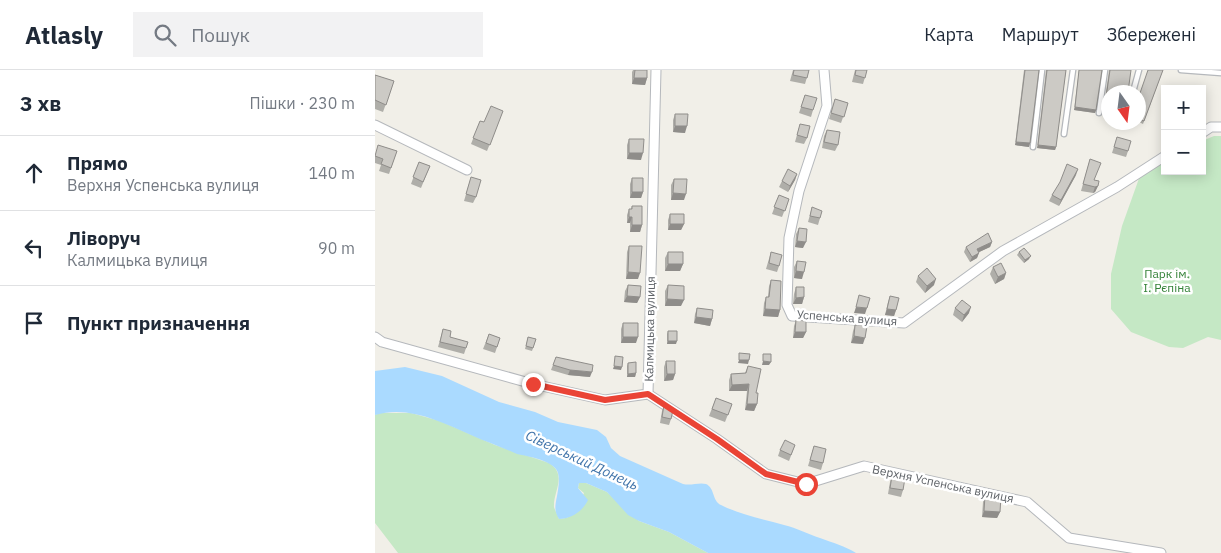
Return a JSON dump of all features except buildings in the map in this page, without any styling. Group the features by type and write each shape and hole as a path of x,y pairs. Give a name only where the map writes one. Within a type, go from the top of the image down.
{"street":[{"name":"Калмицька вулиця","path":"375,337 382,342 444,361 605,400 648,394 656,70"},
{"name":"Успенська вулиця","path":"824,70 827,106 799,191 789,238 787,305 792,316 904,323 1003,251 1117,187 1161,159"},
{"path":"375,125 467,170"},
{"path":"1206,131 1221,127"},
{"name":"Верхня Успенська вулиця","path":"648,394 766,474 806,484 864,466 1027,502 1069,538 1161,553"}],"lane":[{"path":"1033,148 1042,70"},
{"path":"1064,134 1073,70"},
{"path":"1099,113 1105,70"},
{"path":"1135,85 1139,70"},
{"path":"1181,70 1221,73"}],"green space":[{"name":"Парк ім. І. Рєпіна","path":"1214,136 1221,136 1221,340 1208,337 1183,348 1169,347 1131,332 1111,309 1111,274 1122,226 1142,170 1161,161 1161,175 1206,175 1206,139"},
{"path":"380,413 411,413 440,421 495,445 549,463 555,468 559,478 554,507 559,519 573,514 584,493 578,488 579,483 586,483 607,492 639,521 669,532 708,553 398,553 375,523 375,415"}],"water":[{"name":"Сіверський Донець","path":"405,367 442,376 499,402 535,412 558,422 597,430 606,437 611,448 620,456 683,484 706,484 711,488 716,501 721,505 744,514 793,528 843,546 856,553 708,553 669,532 628,515 607,492 586,483 579,483 578,488 588,500 586,504 572,516 559,519 555,508 559,485 558,473 547,462 517,454 424,416 400,412 375,415 375,371"}],"route":[{"path":"533,384 605,400 648,394 766,474 806,484"}]}
